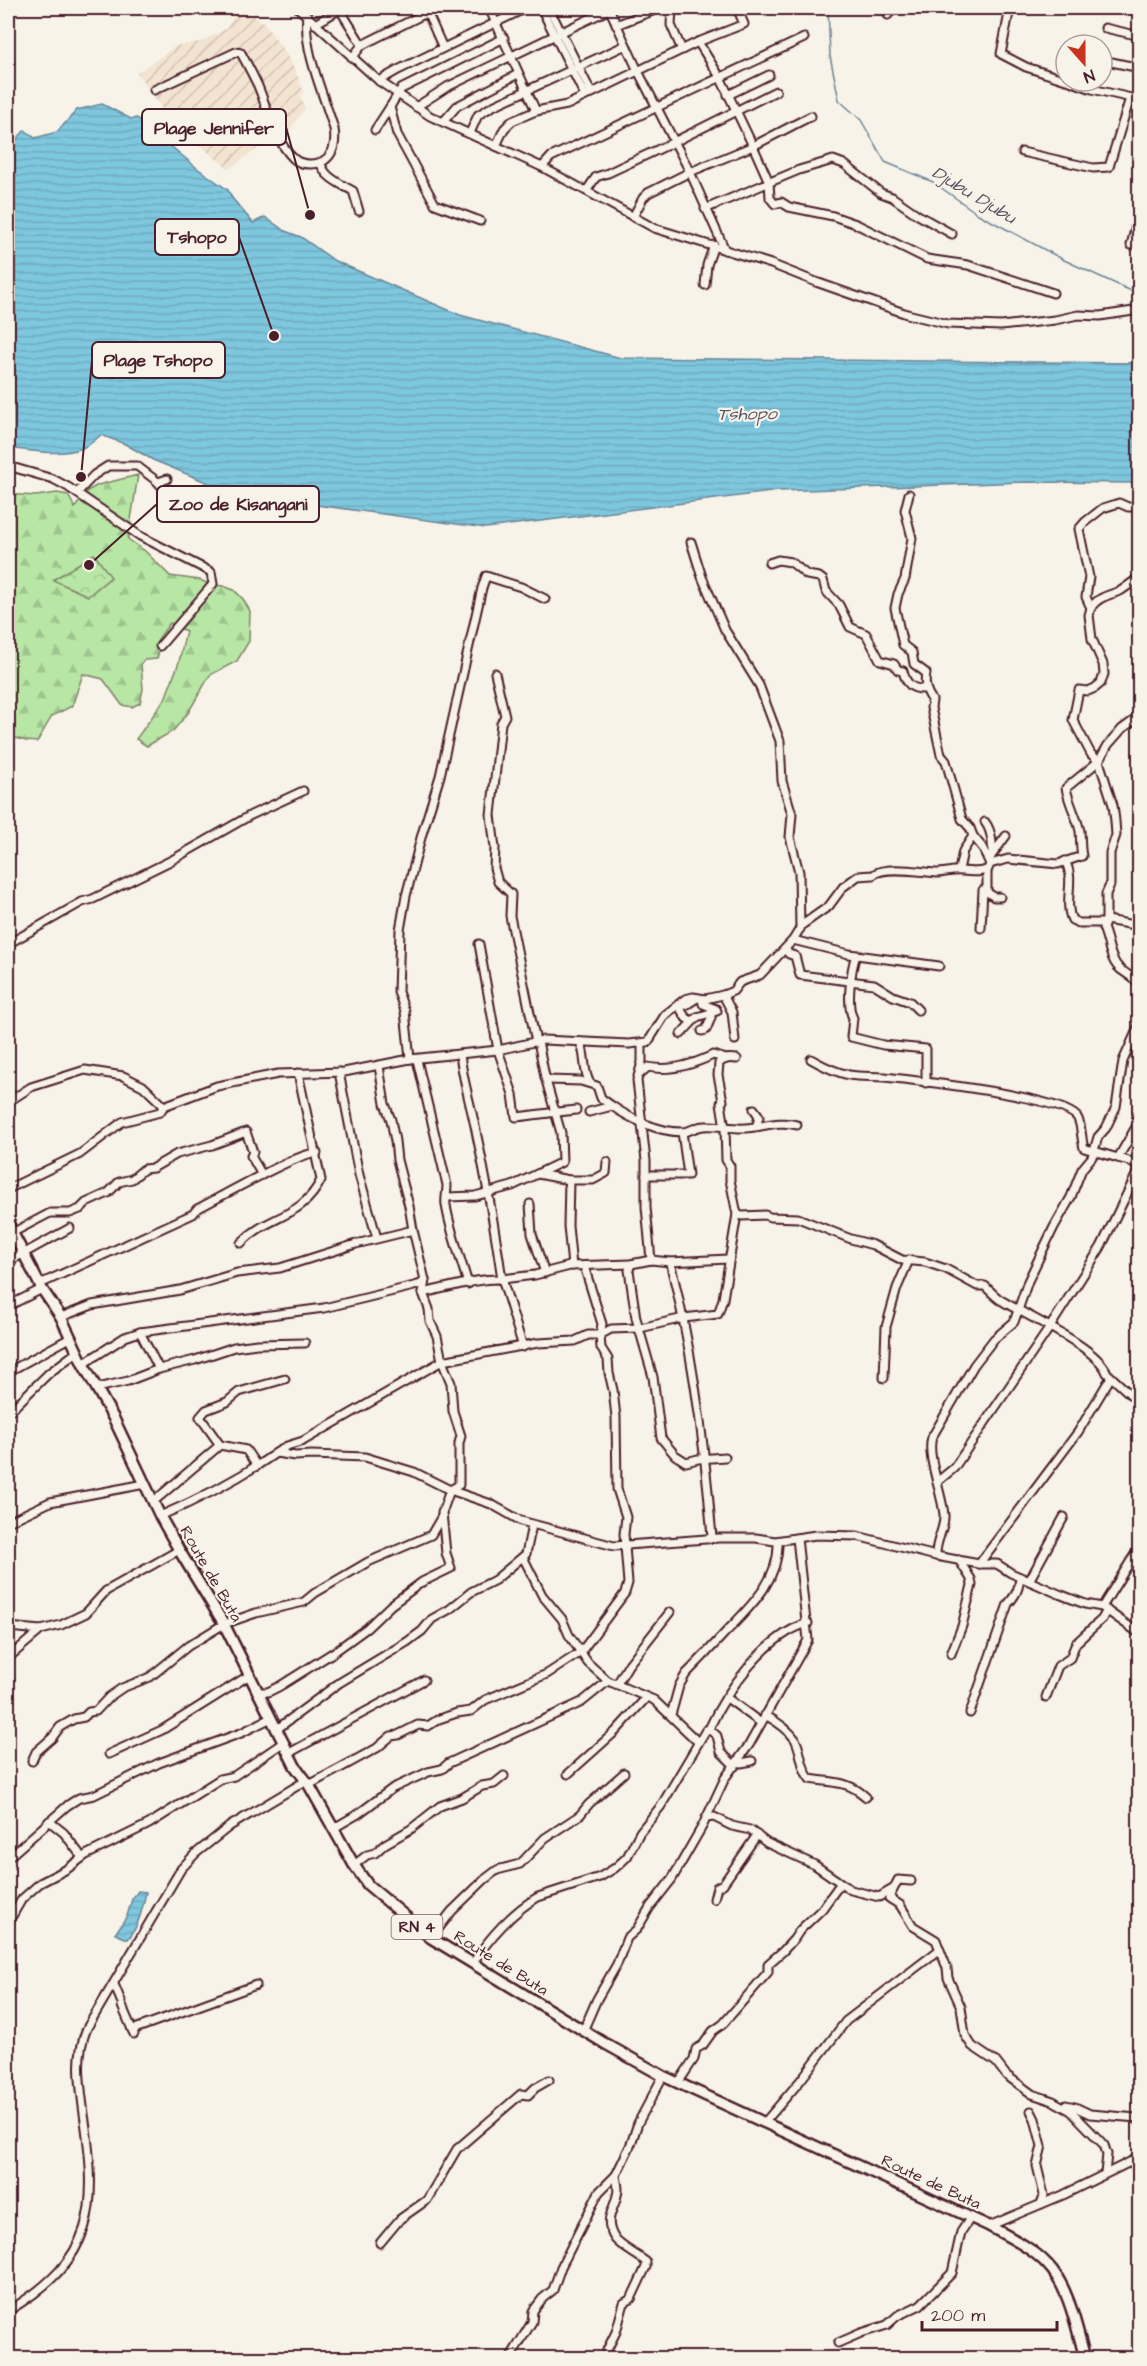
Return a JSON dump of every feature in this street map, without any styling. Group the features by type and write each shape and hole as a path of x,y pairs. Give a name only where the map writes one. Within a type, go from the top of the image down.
{"highway":[{"name":"Route de Buta","path":"10,1228 41,1286 61,1317 178,1550 224,1624 248,1676 262,1694 271,1718 295,1766 308,1783 354,1866 368,1885 431,1938 583,2031 663,2076 971,2217 1025,2246 1049,2265 1064,2292 1085,2358"}],"street":[{"path":"298,8 379,81 416,107 443,122 542,166 654,228 771,264 907,314 948,324 1001,326 1078,315 1100,316 1140,310"},
{"path":"315,24 340,8 362,45"},
{"path":"352,58 362,45 436,8"},
{"path":"489,8 536,111"},
{"path":"379,81 526,8"},
{"path":"541,8 558,34 588,94"},
{"path":"549,8 558,34"},
{"path":"416,107 447,87 610,8 616,25 690,172 725,250"},
{"path":"616,25 660,8"},
{"path":"672,8 671,25 682,50"},
{"path":"496,146 508,124 536,111 567,105 698,42 744,24 736,8"},
{"path":"888,15 894,8"},
{"path":"1010,8 1001,54 1054,75"},
{"path":"427,12 443,48"},
{"path":"154,90 236,52 241,53 258,85 277,136 293,158 305,164 321,164 331,155 336,142 310,53 306,33 307,15"},
{"path":"1105,28 1140,36"},
{"path":"375,130 401,89 504,38"},
{"path":"542,166 552,157 804,38"},
{"path":"698,42 720,77 753,146 769,182 770,198 775,204 782,202 789,207 833,216 886,238 927,259 968,265 1053,293"},
{"path":"470,133 478,115 626,45"},
{"path":"1114,63 1140,69"},
{"path":"443,122 457,106 518,74"},
{"path":"728,95 769,75"},
{"path":"588,190 596,177 736,113 776,91"},
{"path":"1109,93 1140,100"},
{"path":"1022,152 1093,168 1109,167 1130,98"},
{"path":"390,107 397,134 435,204 480,221"},
{"path":"633,217 648,193 690,172 753,146 811,116"},
{"path":"705,209 769,182 833,160 844,164 881,193 892,197 952,234"},
{"path":"321,164 323,171 331,178 353,191 359,211"},
{"path":"1131,245 1140,210"},
{"path":"705,285 707,266 714,245"},
{"path":"8,466 53,479 140,536 211,573 213,584 160,646"},
{"path":"77,493 94,475 108,466 137,466 158,482 167,493"},
{"path":"158,482 167,479"},
{"path":"909,494 905,510 912,538 904,579 895,608 901,640 904,646 912,652 914,664 926,673 926,689 932,700 931,708 941,755 946,761 962,819 970,828 990,863"},
{"path":"1091,608 1087,598 1089,577 1086,555 1079,530 1085,522 1103,508 1119,503 1128,507 1140,507"},
{"path":"691,542 702,577 725,630 759,685 780,741 782,781 792,814 790,837 799,872 800,931"},
{"path":"769,563 778,560 791,562 807,574 823,580 826,591 839,604 850,627 866,634 880,660 894,664 898,670 903,671 907,683 913,687 926,689"},
{"path":"468,1284 462,1272 461,1257 446,1203 447,1185 435,1130 414,1059 405,1011 398,992 400,930 422,834 440,776 486,576 545,599"},
{"path":"1140,577 1128,583 1121,590 1096,601 1091,608 1089,615 1092,639 1103,664 1104,674 1101,683 1095,688 1088,691 1079,690 1072,714 1079,734 1093,756 1099,761 1113,805 1116,835 1110,853 1111,869 1105,922 1112,955 1117,964 1140,984"},
{"path":"447,1197 474,1196 512,1186 562,1161 562,1139 545,1077 510,916 511,894 498,882 494,868 495,848 491,815 501,723 505,716 495,673"},
{"path":"990,863 1008,859 1058,864 1082,856 1079,843 1080,833 1066,788 1099,761 1108,745 1122,729 1140,716"},
{"path":"8,944 82,902 93,899 172,860 251,815 303,790"},
{"path":"985,822 992,838 987,892"},
{"path":"959,870 963,851 973,836"},
{"path":"8,1189 80,1154 122,1122 160,1112 164,1106 234,1082 278,1074 339,1072 414,1059 498,1050 537,1042 642,1043 651,1040 656,1027 670,1010 680,1006 689,997 723,995 733,991 740,982 760,975 793,940 802,925 829,906 843,887 858,876 873,875 876,872 891,869 937,873 959,870 983,872 1006,836"},
{"path":"1065,861 1070,874 1070,917 1079,923 1105,922 1140,926"},
{"path":"981,928 983,890 994,897 1000,897"},
{"path":"793,940 856,955 939,966"},
{"path":"479,944 498,1050 513,1095 517,1119 521,1116 549,1115 555,1112 576,1110"},
{"path":"785,949 789,954 795,956 800,975 874,984 893,996 910,1002 918,1010"},
{"path":"856,955 851,982 850,1013 853,1018 851,1037 883,1045 926,1049 926,1083"},
{"path":"723,995 732,1012 735,1040"},
{"path":"681,1035 697,1017 717,1011 703,1004 699,998"},
{"path":"680,1006 684,1016 692,1022"},
{"path":"702,1031 706,1030 711,1013"},
{"path":"936,1556 937,1540 944,1519 929,1448 938,1425 964,1385 967,1374 994,1339 1014,1322 1028,1281 1071,1197 1082,1169 1094,1151 1098,1137 1106,1128 1116,1107 1123,1061 1134,1032 1140,1023"},
{"path":"580,1042 584,1054 586,1076 590,1083"},
{"path":"642,1043 642,1062 638,1076 651,1260"},
{"path":"460,1054 462,1077 470,1100 502,1279 523,1347"},
{"path":"638,1076 648,1067 665,1070 700,1061 713,1055 726,1059 737,1059"},
{"path":"160,1516 186,1505 257,1466 286,1446 303,1441 442,1361 538,1343 575,1341 588,1335 600,1335 610,1329 640,1328 719,1313 737,1214 729,1180 730,1166 726,1160 725,1128 721,1104 723,1101 721,1081 718,1075 719,1063 726,1059"},
{"path":"811,1059 829,1069 850,1075 1015,1095 1051,1103 1072,1112 1079,1120 1084,1148 1129,1161 1139,1167 1101,1247 1050,1327 957,1464 937,1482"},
{"path":"379,1066 397,1160 410,1206 413,1230 425,1280 423,1293 429,1309 431,1325 439,1342 442,1361 451,1383 453,1411 461,1436 459,1482 457,1488 450,1490"},
{"path":"8,1102 31,1087 85,1070 123,1076 143,1086 164,1106"},
{"path":"339,1072 358,1175 377,1238"},
{"path":"242,1243 266,1223 279,1220 304,1204 321,1180 298,1073"},
{"path":"545,1077 549,1080 590,1083 597,1086 601,1098 612,1106 657,1128 682,1132 703,1126 749,1128 758,1125 791,1123 797,1125"},
{"path":"589,1112 612,1106"},
{"path":"754,1109 759,1116 758,1125"},
{"path":"1118,1158 1140,1120"},
{"path":"10,1228 50,1213 59,1211 70,1213 80,1209 86,1203 108,1193 119,1182 132,1179 144,1169 153,1168 177,1155 228,1140 246,1132 254,1152 251,1156 262,1175"},
{"path":"646,1175 688,1175 682,1132"},
{"path":"8,1306 41,1286 116,1248 156,1232 262,1175 307,1154 317,1153"},
{"path":"536,1174 569,1180 593,1180 606,1173 607,1162"},
{"path":"569,1180 568,1226 572,1266"},
{"path":"530,1204 532,1234 544,1273"},
{"path":"737,1214 798,1218 851,1239 873,1245 902,1260 918,1260 946,1269 977,1286 985,1286 996,1297 1050,1327 1088,1352 1131,1395 1140,1398"},
{"path":"8,1262 70,1228"},
{"path":"61,1317 92,1305 180,1290 237,1274 280,1268 377,1238 413,1230"},
{"path":"423,1293 487,1278 502,1279 572,1266 630,1264 651,1260 670,1262 728,1259"},
{"path":"884,1378 886,1327 897,1288 909,1260"},
{"path":"670,1262 684,1318 702,1446 706,1459 712,1538"},
{"path":"630,1264 636,1318 653,1377 661,1438 675,1455 686,1462 724,1457"},
{"path":"8,2311 32,2296 56,2275 80,2240 89,2215 92,2194 79,2080 79,2054 87,2028 181,1869 195,1854 230,1826 376,1748 391,1736 418,1725 428,1726 439,1719 471,1711 485,1700 547,1674 581,1652 625,1593 628,1582 624,1528 627,1517 617,1489 616,1417 613,1390 608,1359 601,1348 602,1324 584,1266"},
{"path":"83,1364 125,1337 140,1332 324,1308 414,1286 425,1280"},
{"path":"140,1332 159,1369"},
{"path":"8,1372 70,1338"},
{"path":"97,1388 128,1382 159,1369 234,1347 263,1343 305,1342"},
{"path":"8,1413 49,1373 77,1352"},
{"path":"979,1564 1078,1431 1111,1377"},
{"path":"257,1466 246,1450 220,1446 200,1418 207,1410 223,1404 239,1392 285,1379"},
{"path":"153,1502 220,1446"},
{"path":"276,1453 295,1456 365,1457 414,1472 450,1490 491,1504 532,1525 614,1546 712,1538 756,1538 778,1541 816,1535 857,1536 936,1556 979,1564 997,1564 1029,1581 1084,1604 1104,1609 1140,1634"},
{"path":"8,1522 50,1502 145,1484"},
{"path":"32,1761 36,1752 52,1738 60,1727 74,1719 84,1717 89,1712 96,1711 109,1697 122,1688 150,1677 188,1646 224,1624 256,1613 304,1602 315,1593 368,1562 431,1535 442,1516 450,1490"},
{"path":"262,1694 356,1637 391,1605 422,1582 451,1569 446,1553 442,1516"},
{"path":"1029,1581 1064,1516"},
{"path":"277,1729 339,1683 414,1637 432,1619 471,1592 492,1583 526,1554 532,1525"},
{"path":"583,2031 597,1999 617,1964 627,1938 637,1929 650,1907 672,1880 722,1788 725,1778 737,1764 808,1640 808,1623 797,1538"},
{"path":"671,1716 679,1686 686,1674 741,1617 765,1587 778,1555 778,1541"},
{"path":"1046,1697 1058,1666 1070,1658 1076,1644 1102,1619 1104,1609 1140,1546"},
{"path":"8,1627 41,1630 61,1625 86,1613 106,1591 178,1550"},
{"path":"523,1557 543,1595 562,1619 569,1635 588,1663 608,1681 654,1701 698,1741"},
{"path":"951,1654 962,1626 972,1585 958,1560"},
{"path":"970,1713 996,1644 1004,1615 1019,1587 1020,1577"},
{"path":"617,1684 629,1664 670,1612"},
{"path":"473,1963 482,1947 501,1926 530,1902 538,1897 600,1878 627,1857 640,1832 662,1806 698,1741 709,1729 716,1713 762,1652 796,1626 808,1623"},
{"path":"8,1658 41,1630"},
{"path":"108,1754 162,1730 248,1676"},
{"path":"289,1753 424,1680"},
{"path":"334,1828 358,1814 393,1788 428,1772 442,1769 582,1702 608,1681"},
{"path":"568,1774 616,1731 646,1698"},
{"path":"727,1698 761,1723"},
{"path":"765,1715 785,1728 796,1740 804,1772 810,1779 834,1781 852,1786 866,1797"},
{"path":"8,1858 79,1798 94,1795 159,1763 241,1733 271,1718"},
{"path":"709,1729 717,1736 721,1752 737,1764 752,1761"},
{"path":"8,1923 22,1899 40,1883 67,1869 82,1857 149,1824 221,1778 234,1776 284,1742"},
{"path":"431,1938 452,1911 484,1880 497,1870 519,1864 544,1838 580,1815 624,1773"},
{"path":"354,1866 368,1853 375,1852 411,1829 440,1806 462,1798 482,1786 494,1784 504,1776"},
{"path":"706,1818 714,1817 732,1826 750,1830 767,1843 815,1865 851,1890 879,1897 891,1890"},
{"path":"49,1821 64,1833 82,1857"},
{"path":"714,1899 717,1887 726,1880 757,1835"},
{"path":"911,1881 898,1880 889,1898 902,1907 906,1918 913,1926 936,1940 961,2007 965,2035 972,2046 996,2062 1006,2075 1032,2094 1068,2108 1102,2141 1107,2154 1105,2174"},
{"path":"678,2083 694,2059 696,2049 703,2045 713,2031 723,2024 768,1972 768,1964 822,1909 840,1884"},
{"path":"765,2122 801,2081 846,2021 939,1950"},
{"path":"114,1984 133,2032 255,1985"},
{"path":"510,2358 532,2322 533,2312 542,2299 553,2290 561,2267 599,2192 616,2175 638,2123 663,2076"},
{"path":"380,2243 400,2219 427,2200 457,2150 520,2094 528,2095 549,2080"},
{"path":"1059,2105 1075,2107 1090,2114 1137,2118 1140,2123"},
{"path":"1031,2111 1042,2146 1037,2166 1044,2195 1041,2204"},
{"path":"989,2226 1140,2157"},
{"path":"607,2358 607,2350 616,2332 624,2303 630,2299 646,2267 646,2262 616,2241 609,2224 608,2218 618,2190 616,2175"},
{"path":"838,2343 887,2325 897,2316 924,2301 952,2273 961,2232 971,2217"}],"shaded area":[{"path":"240,8 263,22 284,51 304,92 300,96 305,108 288,132 273,137 229,169 193,140 179,134 137,73 176,46 200,42 226,29"}],"green space":[{"path":"138,475 128,539 145,551 170,576 200,580 234,590 250,611 249,641 237,661 210,675 188,713 173,731 147,746 136,739 165,699 179,662 186,631 170,623 158,639 157,659 144,660 141,664 143,689 140,703 132,707 122,705 103,679 83,674 72,706 52,716 37,742 8,736 8,494 36,496 57,493 68,495 75,508 78,503 86,500 87,491 98,485"},
{"path":"94,554 111,577 88,596 53,580"}],"water":[{"name":"Tshopo","path":"102,104 131,119 137,118 197,168 228,190 253,223 265,217 285,231 301,237 335,261 460,315 621,358 1139,363 1139,483 1027,482 779,491 486,528 235,494 153,460 125,444 101,435 85,447 66,452 8,448 8,162 16,153 9,148 25,130 35,138 57,132 77,110"},
{"path":"138,1891 146,1892 142,1911 128,1939 115,1934 127,1916 132,1899"}],"waterway":[{"name":"Djubu Djubu","path":"828,8 830,56 839,100 861,120 885,162 933,182 978,214 1064,260 1140,295"}],"place":[{"name":"Plage Jennifer","path":"310,215"},
{"name":"Tshopo","path":"274,336"},
{"name":"Plage Tshopo","path":"81,477"},
{"name":"Zoo de Kisangani","path":"89,565"}]}
